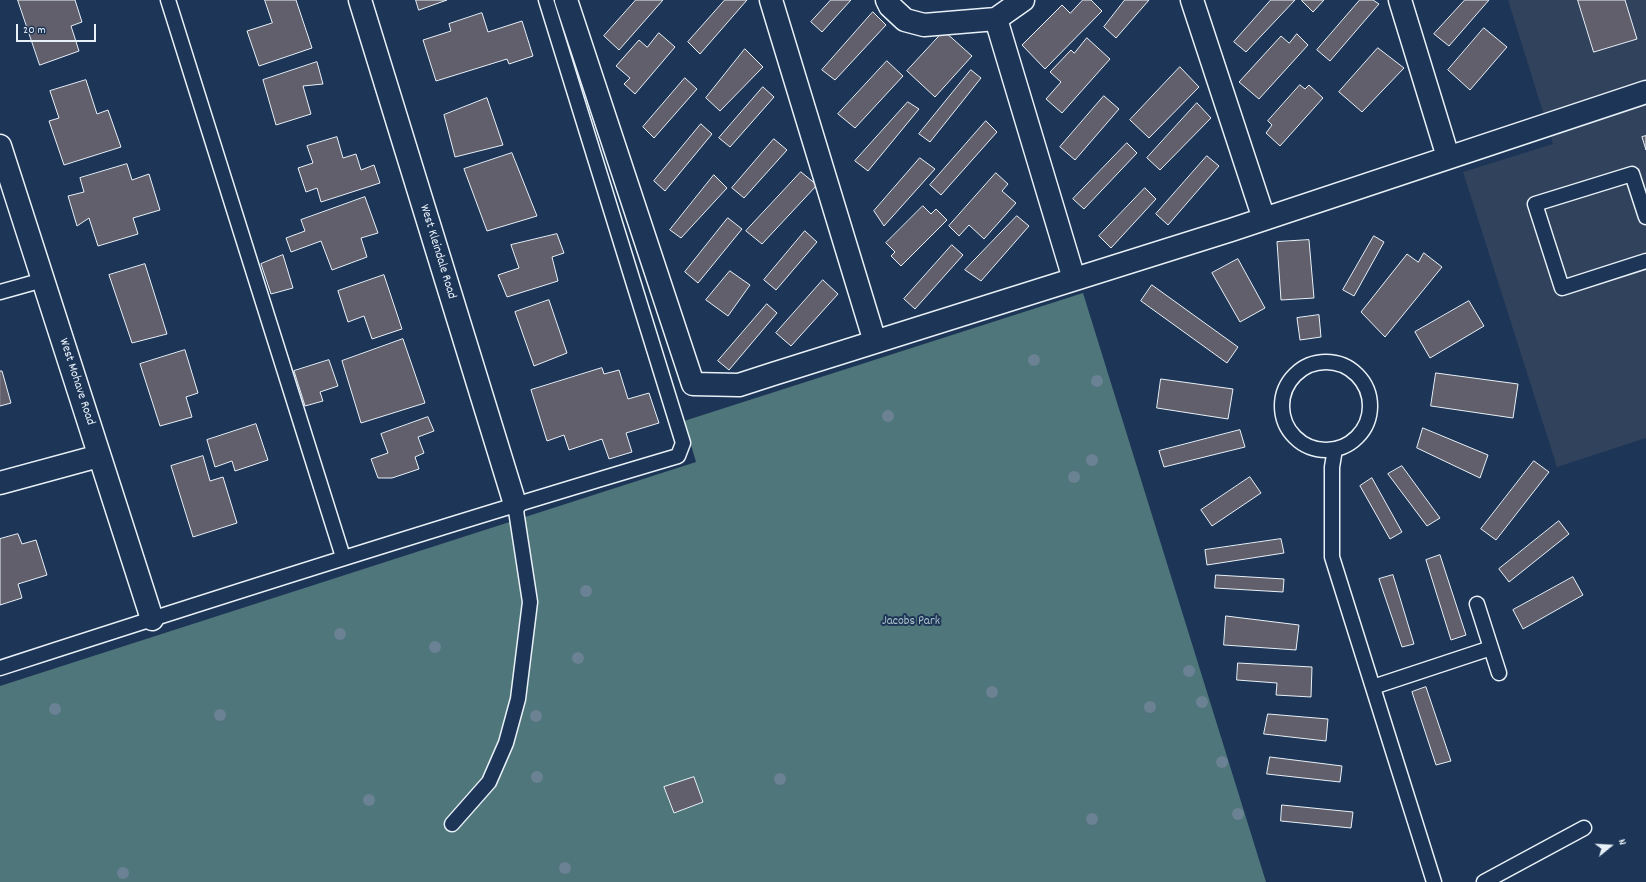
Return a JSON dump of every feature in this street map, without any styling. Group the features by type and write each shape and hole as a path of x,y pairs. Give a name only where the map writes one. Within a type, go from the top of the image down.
{"street":[{"name":"West Kleindale Road","path":"360,0 515,504"},
{"path":"566,0 693,384 739,385 1264,219 1646,92"},
{"path":"771,0 875,342"},
{"path":"887,0 890,6 905,20 924,25 996,19 1022,0"},
{"path":"1192,0 1264,219"},
{"path":"1400,0 1448,157"},
{"path":"996,19 1074,279"},
{"name":"West Mohave Road","path":"0,146 152,619"},
{"path":"0,483 99,456"}],"lane":[{"path":"168,0 343,557"},
{"path":"0,668 343,557 678,456 683,443 546,0"},
{"path":"1646,217 1632,174 1535,204 1562,288 1646,261"},
{"path":"0,292 43,280"},
{"path":"1325,362 1339,364 1352,371 1362,381 1368,394 1370,409 1367,423 1359,435 1349,444 1335,450 1320,450 1306,446 1294,438 1286,425 1282,411 1283,396 1288,382 1298,372 1311,365 1325,362"},
{"path":"1335,450 1332,467 1332,557 1434,882"},
{"path":"452,824 489,782 506,743 518,699 530,602 515,504"},
{"path":"1477,604 1499,673"},
{"path":"1374,687 1491,648"},
{"path":"1484,882 1584,828"}],"shaded area":[{"path":"1508,0 1646,0 1646,438 1557,467 1463,172 1553,144"}],"green space":[{"name":"Jacobs Park","path":"1083,293 1266,882 0,882 0,686 696,462 684,421"}],"building":[{"path":"18,0 75,0 82,22 71,26 79,51 40,65"},
{"path":"265,0 296,0 312,48 259,66 247,31 272,23"},
{"path":"416,0 447,0 419,10"},
{"path":"636,0 663,0 619,50 604,36"},
{"path":"725,0 747,0 700,54 688,42"},
{"path":"831,0 851,0 822,32 811,22"},
{"path":"1083,0 1091,0 1102,11 1045,69 1022,45 1062,5 1070,13"},
{"path":"1125,0 1149,0 1116,38 1104,27"},
{"path":"1271,0 1295,0 1246,52 1234,42"},
{"path":"1302,0 1324,0 1313,12"},
{"path":"1360,0 1373,0 1379,4 1330,61 1317,50"},
{"path":"1465,0 1489,0 1449,46 1434,34"},
{"path":"1578,0 1625,0 1637,39 1594,52"},
{"path":"873,12 886,25 835,80 822,70"},
{"path":"482,13 488,32 522,21 533,56 509,64 507,59 436,81 423,40 451,31 449,24"},
{"path":"1484,28 1507,47 1470,90 1448,70"},
{"path":"944,31 972,56 935,97 907,71"},
{"path":"659,33 675,47 635,94 624,84 630,78 616,66 639,40 647,47"},
{"path":"1297,34 1308,45 1259,99 1239,82 1281,36 1289,43"},
{"path":"1087,38 1110,59 1062,113 1046,99 1061,82 1050,72 1071,50 1074,53"},
{"path":"1378,48 1404,68 1362,112 1339,92"},
{"path":"745,49 763,67 720,111 706,98"},
{"path":"887,61 903,76 855,128 838,114"},
{"path":"317,62 323,84 303,86 311,114 276,125 263,80"},
{"path":"1180,67 1199,87 1149,138 1130,120"},
{"path":"971,70 981,78 930,142 919,134"},
{"path":"685,78 697,89 654,138 643,127"},
{"path":"86,80 97,114 108,110 121,147 64,165 49,121 59,118 50,91"},
{"path":"1300,85 1305,89 1309,85 1323,98 1280,146 1266,133 1272,125 1268,121"},
{"path":"763,87 774,97 730,147 719,138"},
{"path":"1104,96 1119,109 1075,160 1060,147"},
{"path":"487,98 503,145 455,157 444,115"},
{"path":"908,102 919,109 868,171 855,161"},
{"path":"1197,103 1211,118 1160,170 1147,158"},
{"path":"986,121 997,132 941,195 930,185"},
{"path":"701,124 712,134 665,191 654,181"},
{"path":"1646,136 1646,150 1642,137"},
{"path":"337,137 343,158 356,154 361,170 374,165 380,183 321,202 317,188 306,192 298,168 313,163 307,146"},
{"path":"774,139 787,150 744,198 732,188"},
{"path":"1127,143 1137,153 1084,209 1073,199"},
{"path":"512,153 537,216 487,231 464,169"},
{"path":"1207,156 1219,166 1168,225 1156,214"},
{"path":"920,158 935,169 884,226 874,211"},
{"path":"127,164 132,180 149,174 160,210 133,218 138,234 98,246 89,218 77,226 68,196 84,192 80,178"},
{"path":"801,172 817,185 762,244 746,231"},
{"path":"996,173 1008,184 1002,191 1016,203 984,239 969,225 959,236 949,226"},
{"path":"714,175 727,188 681,238 670,230"},
{"path":"1145,188 1156,199 1111,248 1099,236"},
{"path":"365,197 378,233 361,238 367,257 332,270 321,241 291,252 286,238 305,231 301,220"},
{"path":"923,206 931,214 936,209 947,220 901,266 891,256 895,252 886,243"},
{"path":"1017,216 1029,226 981,281 965,270"},
{"path":"728,218 742,229 698,283 685,272"},
{"path":"805,231 817,242 776,290 764,280"},
{"path":"557,234 564,253 552,257 558,281 507,297 498,275 519,268 511,245"},
{"path":"1374,236 1384,242 1354,296 1343,290"},
{"path":"1309,240 1314,298 1281,300 1277,242"},
{"path":"952,245 963,255 915,309 904,299"},
{"path":"1424,253 1442,267 1385,337 1361,312 1407,254 1418,262"},
{"path":"283,255 293,288 271,294 261,264"},
{"path":"1238,259 1265,308 1240,322 1212,273"},
{"path":"145,264 167,334 132,343 109,275"},
{"path":"730,271 750,285 728,316 706,300"},
{"path":"384,275 402,329 372,339 364,316 348,322 338,291"},
{"path":"823,280 838,294 791,346 776,333"},
{"path":"1152,285 1238,347 1227,363 1141,301"},
{"path":"549,300 567,353 534,366 515,312"},
{"path":"1469,301 1484,326 1430,358 1415,332"},
{"path":"767,304 777,313 729,370 718,361"},
{"path":"1319,315 1321,337 1300,340 1297,318"},
{"path":"403,339 425,403 361,423 342,361"},
{"path":"185,350 198,393 186,397 192,417 160,426 140,364"},
{"path":"329,360 338,386 320,392 323,401 305,406 294,371"},
{"path":"602,368 604,374 619,370 628,399 649,393 659,423 626,433 632,452 609,459 602,439 569,450 564,435 547,441 531,390"},
{"path":"0,371 2,371 11,403 0,406"},
{"path":"1436,373 1518,384 1513,418 1431,406"},
{"path":"1161,379 1233,389 1228,419 1157,408"},
{"path":"428,417 434,431 418,437 424,453 415,457 419,469 392,478 378,478 371,459 388,453 381,434"},
{"path":"256,424 268,460 235,471 232,461 215,467 207,440"},
{"path":"1423,428 1488,455 1480,478 1417,448"},
{"path":"1240,430 1245,447 1164,467 1159,451"},
{"path":"203,456 210,481 223,477 237,523 193,537 171,466"},
{"path":"1534,461 1549,472 1496,540 1481,529"},
{"path":"1402,466 1440,518 1427,526 1388,474"},
{"path":"1250,477 1261,493 1212,526 1201,510"},
{"path":"1372,478 1402,532 1390,539 1360,486"},
{"path":"1559,521 1569,534 1509,582 1499,569"},
{"path":"18,534 22,544 36,540 47,575 18,584 22,598 0,605 0,539"},
{"path":"1281,539 1284,553 1207,565 1205,550"},
{"path":"1440,555 1466,635 1451,640 1426,560"},
{"path":"1216,575 1284,579 1283,592 1215,588"},
{"path":"1393,575 1414,644 1402,647 1379,579"},
{"path":"1573,577 1583,595 1523,629 1513,610"},
{"path":"1226,616 1299,625 1296,650 1224,645"},
{"path":"1238,663 1312,667 1311,697 1276,695 1277,683 1237,680"},
{"path":"1426,687 1451,761 1436,765 1412,692"},
{"path":"1268,714 1328,719 1326,741 1264,734"},
{"path":"1270,757 1342,766 1340,782 1267,774"},
{"path":"694,777 703,802 674,813 664,787"},
{"path":"1282,805 1353,812 1351,828 1281,821"}]}
